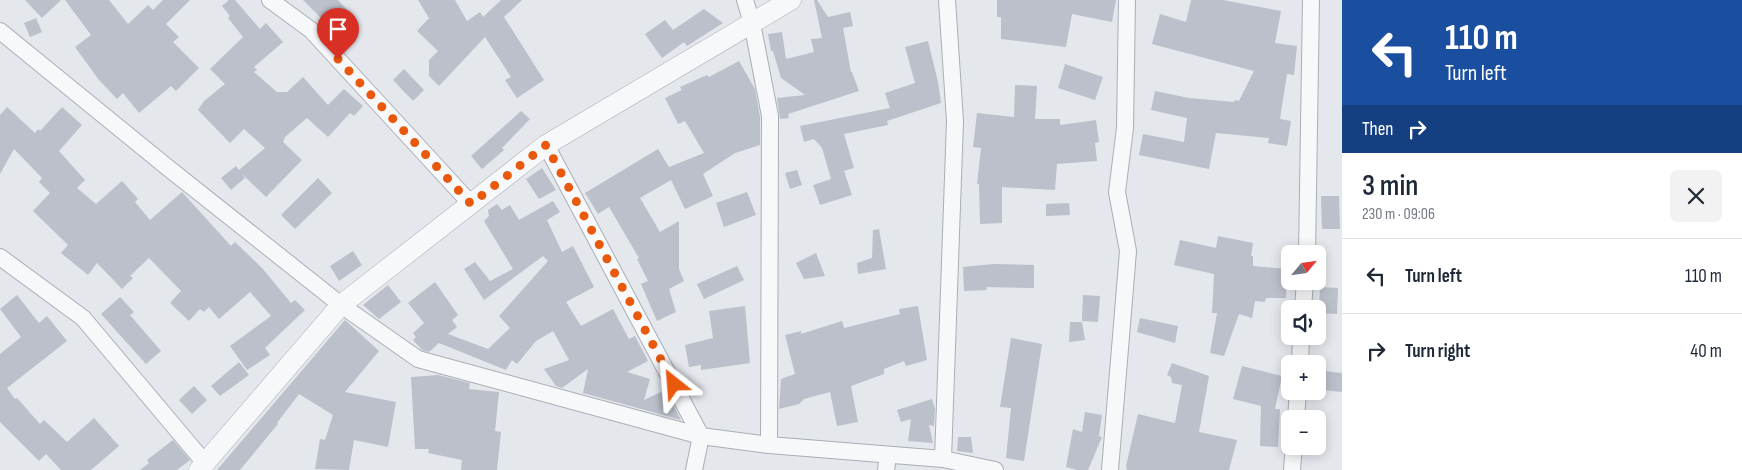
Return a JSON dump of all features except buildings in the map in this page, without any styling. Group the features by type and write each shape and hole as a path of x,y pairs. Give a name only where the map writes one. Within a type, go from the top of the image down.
{"street":[{"path":"270,0 311,30 471,204"},
{"path":"745,0 752,23 770,116 769,445"},
{"path":"0,256 83,318 202,466 341,305 546,145 791,0"},
{"path":"943,459 955,121 947,0"},
{"path":"1110,470 1128,251 1117,192 1125,128 1127,0"},
{"path":"1307,245 1311,0"},
{"path":"0,31 167,168 341,305 418,360 701,436 887,462 943,459 995,470"},
{"path":"546,145 701,436 694,470"},
{"path":"1292,470 1293,455"}],"route":[{"path":"338,59 471,204 546,145 674,384"}]}
